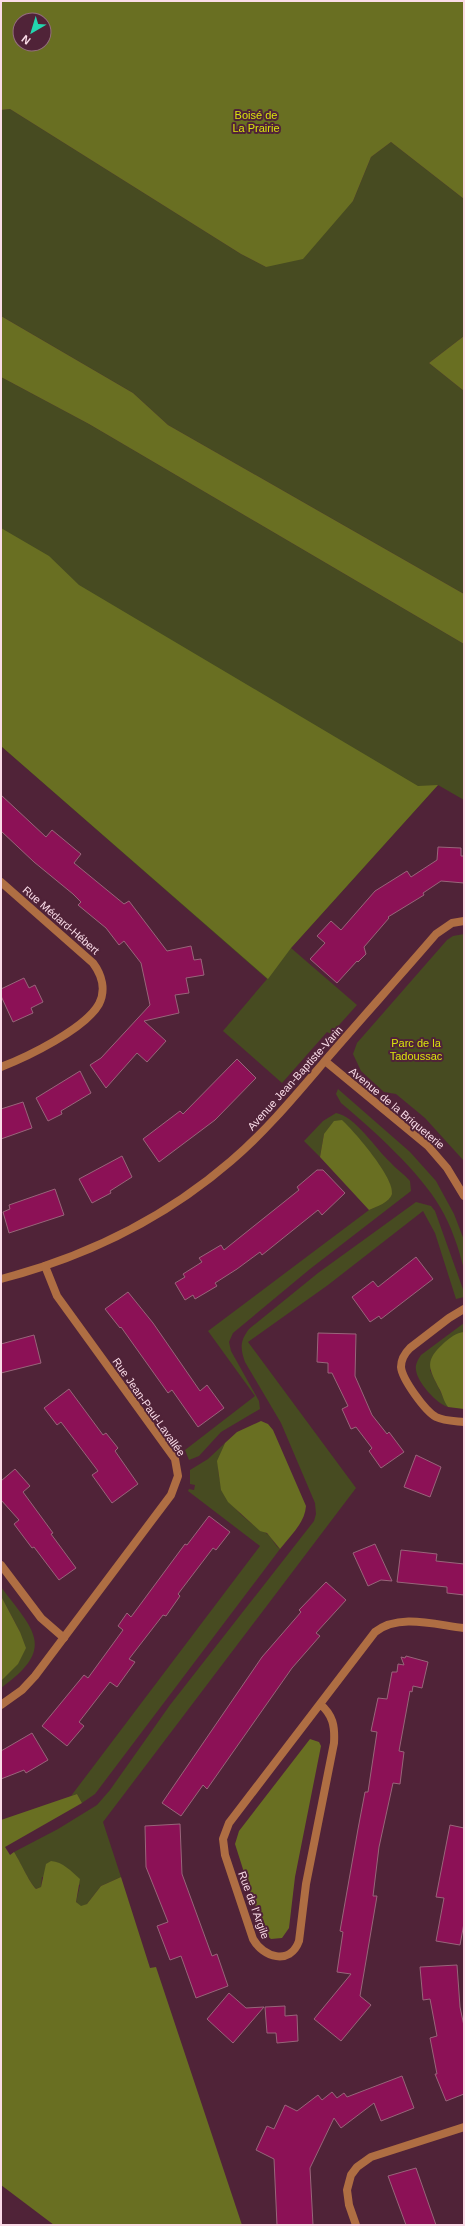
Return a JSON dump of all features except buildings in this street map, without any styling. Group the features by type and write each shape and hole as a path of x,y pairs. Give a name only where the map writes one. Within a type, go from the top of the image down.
{"street":[{"name":"Rue Médard-Hébert","path":"1,882 93,963 98,971 103,988 99,1003 80,1024 28,1056 1,1067"},
{"name":"Avenue Jean-Baptiste-Varin","path":"1,1279 45,1266 82,1252 131,1229 168,1208 205,1182 232,1161 271,1124 436,934 452,923 464,921"},
{"name":"Avenue de la Briqueterie","path":"325,1061 428,1146 447,1168 464,1196"},
{"name":"Rue Jean-Paul-Lavallée","path":"1,1705 22,1690 64,1638 171,1495 178,1476 178,1468 175,1459 57,1296 45,1266"},
{"path":"464,1310 449,1318 405,1352 401,1367 408,1383 431,1414 445,1420 464,1422"},
{"path":"1,1565 41,1618 64,1638"},
{"name":"Rue de l'Argile","path":"320,1704 330,1714 333,1721 334,1742 306,1884 299,1941 297,1947 288,1955 273,1957 260,1949 253,1938 225,1855 223,1839 229,1823 366,1642 384,1625 404,1621 464,1628"},
{"path":"356,2225 349,2205 347,2190 351,2175 357,2167 371,2157 464,2127"}],"green space":[{"name":"Boisé de La Prairie","path":"1,1 464,1 464,199 391,142 371,157 353,201 303,259 266,267 241,254 10,109 1,110"},
{"path":"10,109 241,254 266,267 353,201 371,157 391,142 464,199 464,336 429,363 464,391 464,594 168,425 133,393 1,316 1,110"},
{"path":"1,316 133,393 168,425 464,594 464,644 89,424 1,377"},
{"path":"464,336 464,391 429,363"},
{"path":"1,377 89,424 464,644 464,800 438,785 291,948 357,1005 331,1034 327,1032 282,1083 223,1031 267,979 1,746"},
{"path":"1,528 49,556 79,585 418,786 438,785 291,948 268,979 1,746"},
{"name":"Parc de la Tadoussac","path":"464,934 464,1161 425,1118 396,1094 384,1092 361,1071 353,1054 357,1043 447,940 453,936"},
{"path":"338,1089 410,1152 436,1181 454,1214 464,1240 464,1270 451,1229 440,1207 431,1194 395,1152 341,1103 336,1094"},
{"path":"336,1113 343,1115 358,1126 384,1156 410,1181 411,1191 310,1269 233,1333 229,1342 231,1351 259,1401 260,1409 221,1432 199,1456 189,1460 185,1450 255,1396 208,1331 369,1210 389,1199 392,1193 389,1182 371,1155 324,1134 320,1157 304,1141 323,1121"},
{"path":"342,1120 373,1155 381,1166 391,1187 391,1197 382,1204 369,1210 320,1157 324,1134 334,1121"},
{"path":"416,1202 431,1206 435,1211 464,1292 464,1297 456,1299 435,1233 423,1211 328,1285 248,1342 356,1488 103,1822 121,1877 101,1886 87,1904 81,1907 76,1902 80,1885 42,1877 41,1887 36,1889 14,1852 58,1829 97,1805 110,1790 170,1705 314,1521 316,1514 315,1503 281,1423 245,1362 242,1353 242,1341 246,1333 318,1273"},
{"path":"464,1323 464,1332 430,1370 448,1407 438,1402 428,1392 417,1375 416,1366 421,1355"},
{"path":"464,1332 464,1409 448,1407 433,1375 430,1364 434,1354 445,1342 456,1334"},
{"path":"261,1421 268,1424 273,1430 306,1506 300,1524 280,1549 267,1533 260,1531 228,1502 221,1490 217,1461 225,1443 237,1432"},
{"path":"225,1443 220,1457 218,1471 226,1496 243,1516 268,1534 280,1549 95,1794 82,1803 77,1794 71,1796 260,1546 188,1491 189,1489 194,1490 195,1485 190,1484 190,1470 208,1459"},
{"path":"1,1587 23,1616 30,1628 34,1639 34,1650 29,1662 18,1674 1,1688 1,1681 20,1632 1,1596"},
{"path":"1,1596 20,1632 26,1648 18,1664 1,1681"},
{"path":"310,1739 319,1742 321,1746 295,1877 289,1928 282,1938 271,1939 263,1932 235,1844 239,1831"},
{"path":"77,1794 82,1803 5,1847 10,1855 14,1852 30,1882 36,1889 41,1887 46,1864 51,1861 67,1867 80,1879 76,1902 81,1906 87,1904 101,1886 121,1877 150,1968 156,1967 242,2225 54,2225 1,2185 1,1820"}]}
